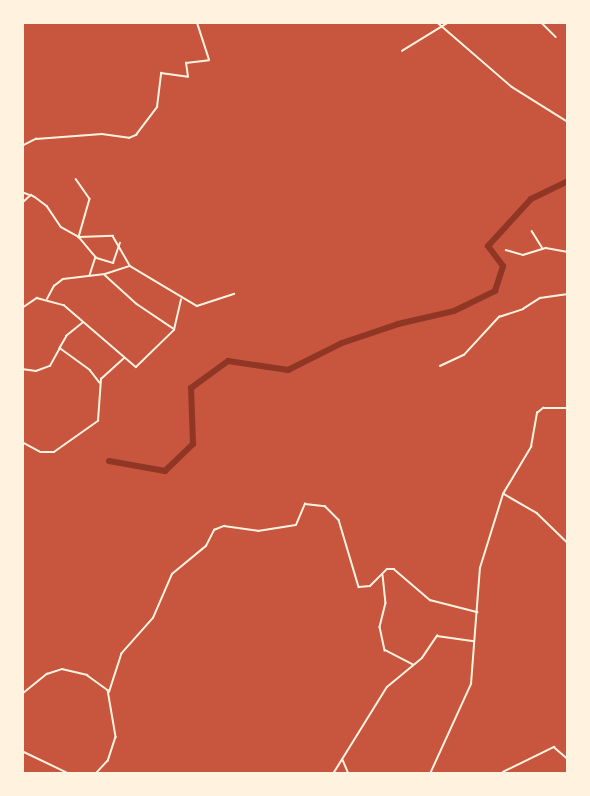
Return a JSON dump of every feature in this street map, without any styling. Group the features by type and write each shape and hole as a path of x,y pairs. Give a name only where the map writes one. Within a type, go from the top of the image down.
{"street":[{"path":"22,146 36,139 102,134 129,138 136,135 160,100 161,72 188,77 186,63 209,60 198,22"},
{"path":"437,22 512,87 567,122"},
{"path":"402,51 449,22"},
{"path":"457,22 469,22"},
{"path":"541,22 556,37"},
{"path":"76,179 90,200 79,237"},
{"path":"22,192 45,204 61,227 79,237 96,257 113,263 120,242"},
{"path":"22,203 31,195"},
{"path":"532,231 543,248"},
{"path":"79,237 108,234 120,242 130,266 181,298 202,306 234,294"},
{"path":"506,250 527,255 543,248 567,252"},
{"path":"90,275 96,257"},
{"path":"47,300 58,281 105,274 130,266"},
{"path":"105,274 136,304 174,329"},
{"path":"440,366 467,352 499,317 524,309 540,298 567,294"},
{"path":"22,308 34,298 64,305 138,367 174,329 181,298"},
{"path":"22,369 36,371 50,366 72,330 84,322"},
{"path":"60,348 90,370 100,384"},
{"path":"22,442 45,453 64,447 79,432 99,420 100,384 104,375 114,371 124,357"},
{"path":"430,774 469,692 480,568 503,494 531,447 537,414 543,408 567,408"},
{"path":"503,494 537,513 567,543"},
{"path":"96,774 108,761 116,737 109,692 121,654 153,618 172,574 202,550 219,526 258,531 296,525 302,506 325,506 343,526 359,587 370,586 387,570 397,569 430,600 477,612"},
{"path":"383,575 386,603 380,627 385,650 414,665"},
{"path":"333,774 384,691 414,665 437,636 475,642"},
{"path":"22,694 47,674 62,669 87,675 109,692"},
{"path":"503,772 554,747 567,759"},
{"path":"22,751 70,774"},
{"path":"343,759 349,774"}],"waterway":[{"path":"109,461 165,471 193,444 191,388 228,361 288,370 342,343 398,324 454,311 495,291 503,266 488,246 531,199 568,181"}]}
